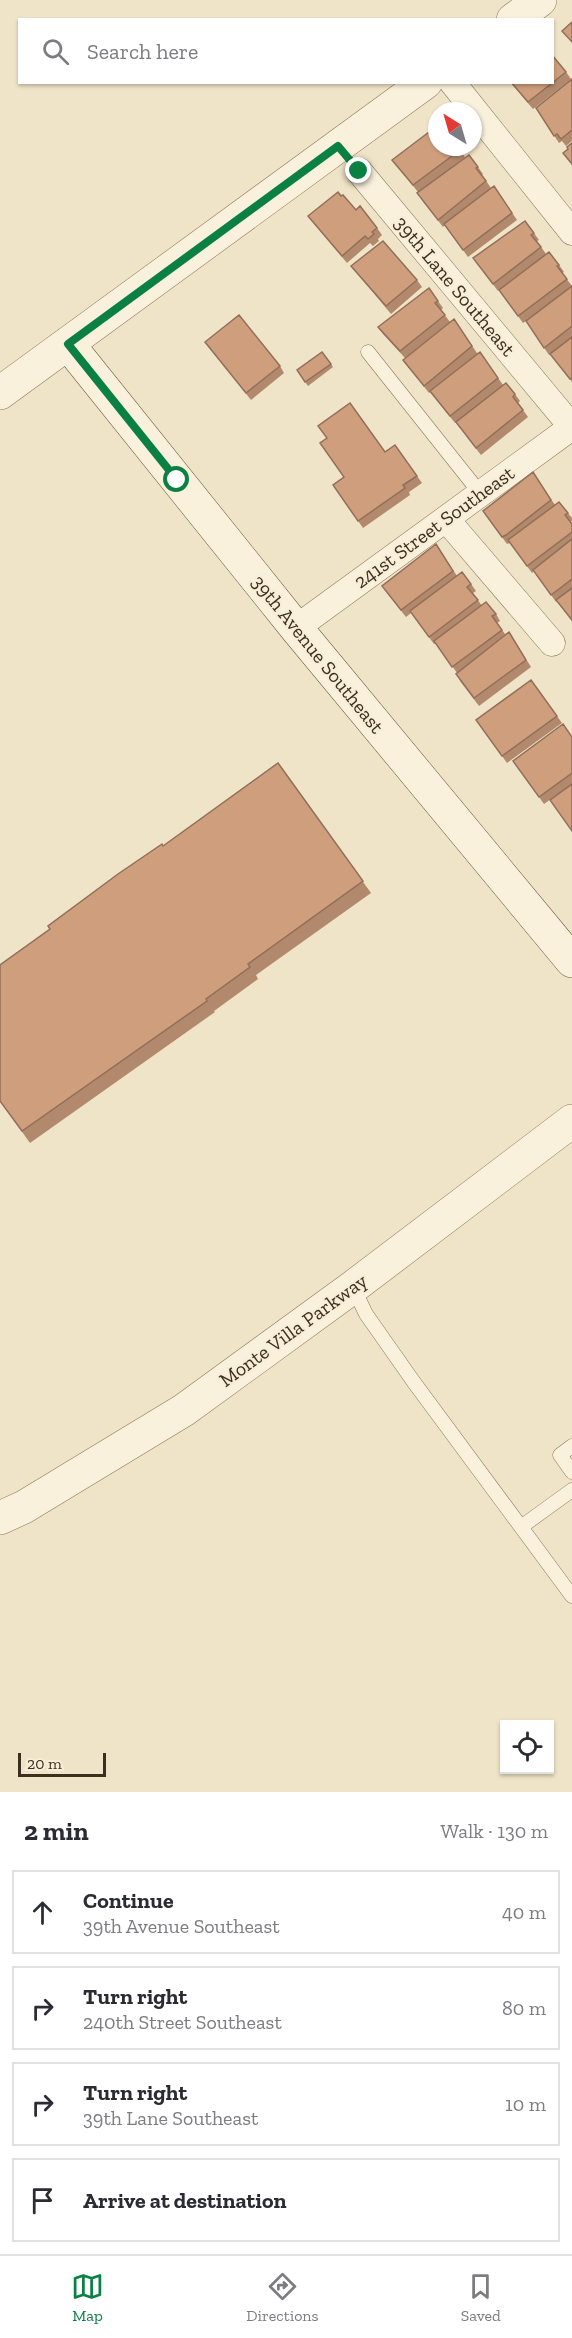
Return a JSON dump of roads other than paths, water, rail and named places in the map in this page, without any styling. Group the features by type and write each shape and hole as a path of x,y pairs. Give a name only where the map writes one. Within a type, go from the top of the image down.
{"street":[{"path":"516,18 540,0"},
{"path":"0,393 68,344 349,158 424,84"},
{"path":"454,84 572,232"},
{"name":"39th Lane Southeast","path":"349,158 572,427"},
{"name":"39th Avenue Southeast","path":"68,344 296,628 572,961"},
{"name":"241st Street Southeast","path":"296,628 572,427"},
{"path":"446,519 552,643"},
{"name":"Monte Villa Parkway","path":"0,1518 24,1507 184,1410 353,1287 572,1121"}],"lane":[{"path":"368,352 480,493"},
{"path":"353,1287 366,1314 572,1596"},
{"path":"572,1446 560,1455 572,1472"},
{"path":"521,1527 572,1490"}]}
